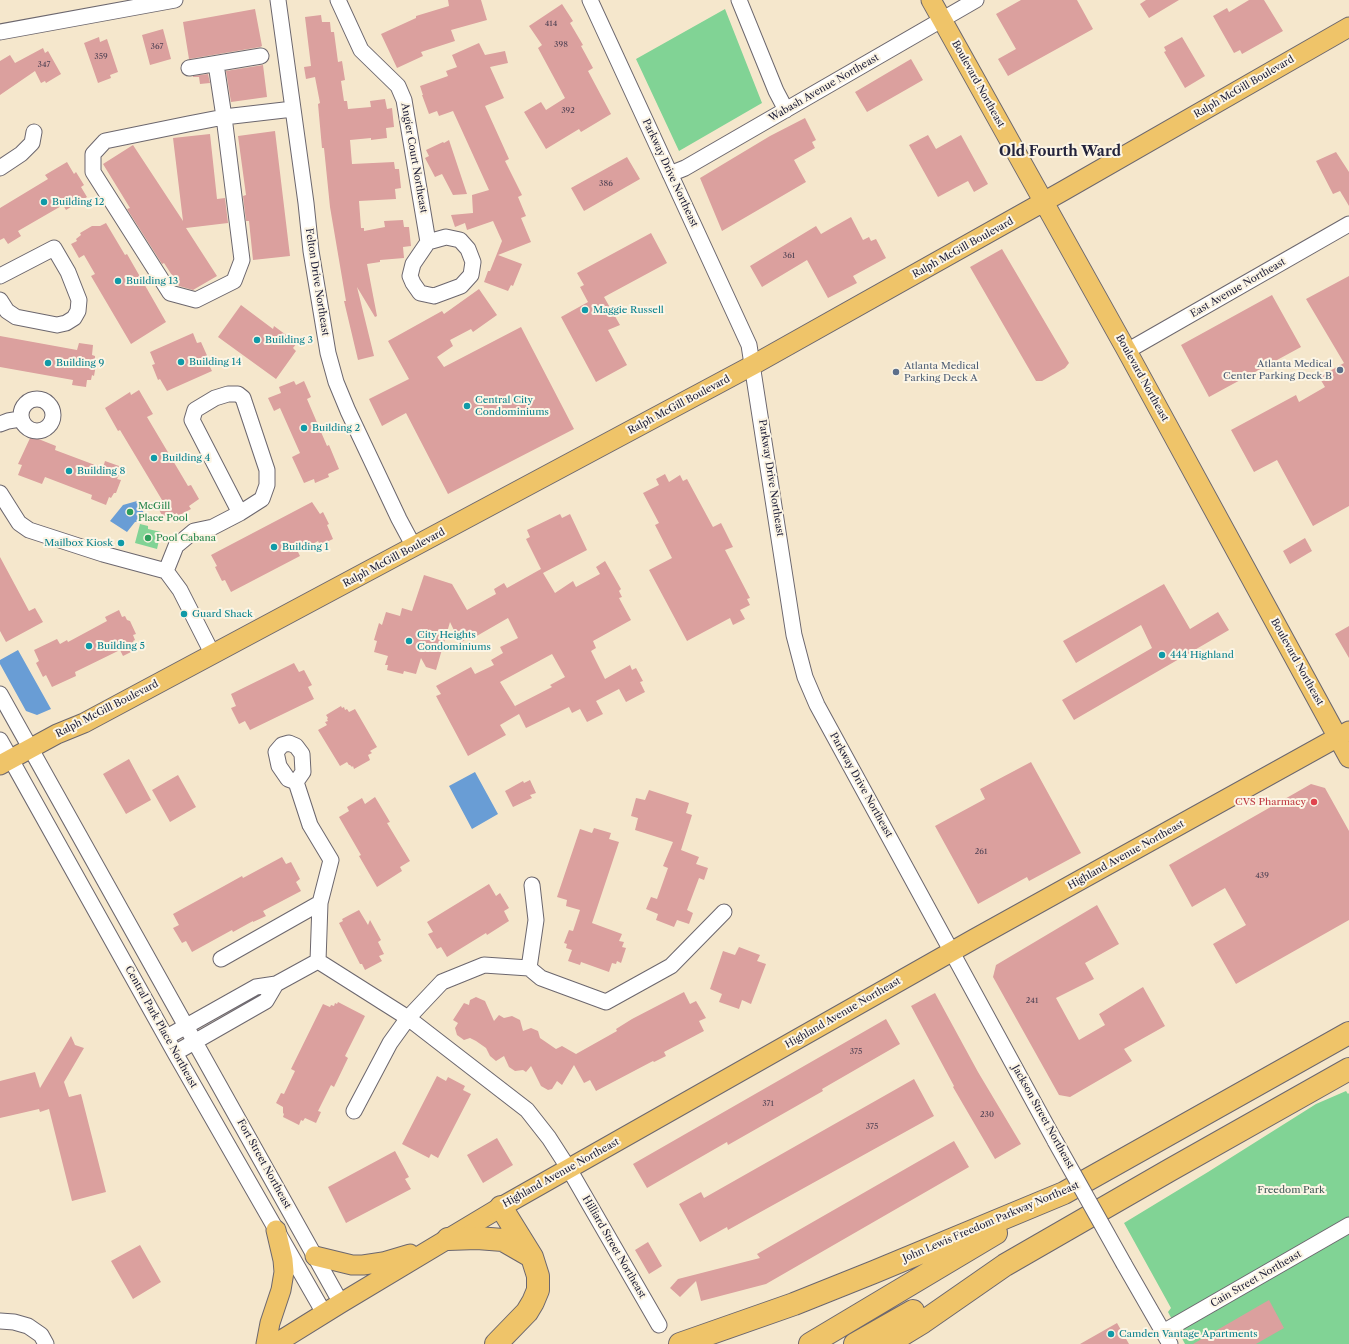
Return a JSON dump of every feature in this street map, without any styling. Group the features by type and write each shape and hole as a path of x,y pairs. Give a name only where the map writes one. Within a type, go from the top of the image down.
{"highway":[{"name":"John Lewis Freedom Parkway Northeast","path":"680,1344 823,1293 1064,1193 1349,1033"},
{"path":"856,1344 914,1310 1005,1265 1349,1069"},
{"path":"810,1344 1064,1193"},
{"path":"496,1344 527,1312 538,1290 538,1276 532,1257 501,1207"},
{"path":"445,1241 477,1238 503,1240 532,1257"},
{"path":"887,1344 923,1322 1005,1265"}],"main road":[{"name":"Boulevard Northeast","path":"931,0 1343,734 1349,758"},
{"name":"Ralph McGill Boulevard","path":"5,762 57,734 84,723 213,655 753,365 1044,202 1349,27"},
{"name":"Highland Avenue Northeast","path":"275,1344 501,1207 952,952 1343,734"},
{"path":"266,1344 270,1324 281,1290 284,1272 283,1260 276,1230"},
{"path":"315,1256 352,1265 363,1265 383,1262 405,1256 445,1241"}],"street":[{"path":"0,32 175,0"},
{"name":"Felton Drive Northeast","path":"278,0 311,251 328,353 336,382 348,411 399,519 414,547"},
{"name":"Angier Court Northeast","path":"338,0 361,50 398,86 404,100 428,242"},
{"name":"Parkway Drive Northeast","path":"590,0 749,345 794,635 805,677 817,705 952,952"},
{"path":"739,0 776,91 786,110"},
{"name":"Wabash Avenue Northeast","path":"670,174 685,168 976,0"},
{"path":"188,68 261,56"},
{"path":"216,64 224,118 242,260 234,281 196,300 170,294 93,172 93,154 105,141 188,124 224,118 293,109"},
{"path":"0,168 21,154 32,143 34,132"},
{"name":"East Avenue Northeast","path":"1127,351 1349,224"},
{"path":"446,237 460,240 468,249 473,262 470,275 461,286 434,296 420,293 410,276 413,264 428,242 446,237"},
{"path":"0,276 54,248 68,272 79,300 78,311 74,318 66,323 57,325 16,317 7,310 0,300"},
{"path":"166,571 176,546 194,531 213,526 240,513 262,499 267,485 267,470 243,398 238,394 228,394 215,398 195,410 192,420 240,513"},
{"path":"0,424 20,419"},
{"path":"0,493 19,523 28,530 104,554 166,571 180,590 213,655"},
{"path":"0,694 187,1026"},
{"name":"Central Park Place Northeast","path":"0,740 5,762 167,1037 324,1313"},
{"path":"167,1037 256,987 276,984 318,961 320,903 331,860 310,825 296,782"},
{"path":"529,968 536,920 532,885"},
{"path":"221,959 320,903"},
{"path":"354,1111 390,1043 408,1018 442,982 484,966 529,968 541,978 606,1002 672,966 724,912"},
{"name":"Jackson Street Northeast","path":"952,952 1124,1264 1167,1338"},
{"name":"Hilliard Street Northeast","path":"318,961 408,1018 527,1110 549,1138 569,1169 659,1325"},
{"path":"175,1053 266,1001 276,984"},
{"name":"Fort Street Northeast","path":"187,1026 341,1303"},
{"name":"Cain Street Northeast","path":"1167,1338 1349,1225"},
{"path":"0,1321 14,1322 28,1326 41,1335 46,1344"}],"green space":[{"path":"725,9 762,103 679,151 636,59"},
{"name":"Pool Cabana","path":"140,524 148,526 148,529 161,532 157,549 135,543"},
{"name":"Freedom Park","path":"1346,1091 1348,1094 1349,1093 1349,1344 1185,1344 1168,1312 1171,1308 1124,1223 1316,1104"}],"water":[{"name":"McGill Place Pool","path":"137,501 148,520 135,522 127,532 110,521 123,505"},
{"path":"18,650 51,709 37,715 26,711 0,664 0,660"},
{"path":"475,772 498,814 472,829 449,786"}],"building":[{"path":"448,0 481,0 487,20 451,30 455,41 421,52 423,56 397,68 381,34 416,18 416,16 449,6"},
{"path":"1021,0 1077,0 1093,29 1008,76 998,59 1016,49 996,14"},
{"path":"1146,0 1179,0 1149,18 1140,4"},
{"path":"1249,0 1264,0 1283,31 1242,54 1240,50 1234,53 1213,16 1227,8 1229,12"},
{"path":"562,4 573,21 570,23 583,45 581,46 593,68 588,71 611,114 581,132 579,129 546,149 524,112 541,102 546,110 565,98 538,48 542,45 529,26"},
{"path":"255,9 262,46 189,59 183,22"},
{"path":"321,15 322,22 330,22 331,32 334,32 338,62 342,61 345,80 341,81 344,101 347,101 348,109 371,107 370,101 385,99 387,109 392,108 394,127 386,128 387,138 350,140 352,164 394,162 395,169 399,169 401,188 395,189 396,199 359,201 361,228 364,228 364,231 385,227 384,221 403,220 404,227 409,227 411,246 403,247 404,258 380,260 380,262 367,264 377,316 375,317 357,287 374,356 358,360 344,301 346,301 330,207 324,148 322,148 318,104 320,103 315,77 306,79 304,67 311,66 305,17"},
{"path":"163,29 171,59 150,65 142,35"},
{"path":"99,37 100,42 107,39 118,72 110,75 111,78 98,83 84,43"},
{"path":"1182,37 1205,76 1185,88 1164,52 1166,51 1164,47"},
{"path":"479,43 485,55 505,51 508,63 490,67 504,98 485,106 509,159 505,161 522,195 518,197 526,216 521,218 531,242 498,255 522,264 513,286 511,285 508,291 484,282 502,241 493,221 467,230 465,223 455,227 451,215 473,213 472,195 489,190 453,111 439,116 437,111 429,114 420,86 448,76 446,71 457,67 452,55"},
{"path":"43,48 45,53 48,51 61,74 46,83 45,81 41,83 35,71 0,95 0,61 10,55 15,63"},
{"path":"911,59 923,80 867,112 855,92"},
{"path":"263,65 267,97 231,102 226,71"},
{"path":"208,74 210,83 200,84 199,77 193,77 193,76"},
{"path":"805,118 816,140 812,142 815,148 794,160 806,182 722,231 700,178 770,136"},
{"path":"275,131 290,256 253,260 249,221 246,221 243,196 246,195 238,136"},
{"path":"210,134 217,199 225,198 228,223 186,228 217,276 193,290 179,286 164,263 162,264 127,209 130,208 103,164 133,145 183,221 173,138"},
{"path":"928,135 936,149 961,135 988,184 974,192 968,181 938,197 909,145"},
{"path":"449,140 467,194 453,195 442,174 435,177 425,158 429,156 426,150"},
{"path":"1336,152 1349,172 1349,206 1340,191 1333,194 1316,161"},
{"path":"627,157 640,179 584,211 571,188"},
{"name":"Building 12","path":"67,162 74,174 76,172 84,185 81,187 87,197 66,210 63,205 18,231 21,236 8,244 4,238 0,240 0,208 48,179 45,175"},
{"path":"851,217 863,240 869,237 871,241 876,239 886,258 853,276 857,283 828,298 807,260 762,287 750,266 816,226 821,234"},
{"name":"Building 13","path":"106,223 125,255 127,254 166,322 131,344 91,276 95,274 84,255 79,258 71,244 77,241 76,239 81,235 80,233 92,226 100,226"},
{"name":"Maggie Russell","path":"651,233 667,263 604,297 620,325 608,330 627,365 596,382 561,317 588,302 580,287 584,285 577,273"},
{"path":"1002,249 1069,363 1065,368 1042,381 1036,381 970,267"},
{"path":"1349,276 1349,506 1313,526 1277,460 1254,472 1231,430 1296,395 1299,402 1325,387 1319,377 1344,363 1306,299"},
{"name":"Central City Condominiums","path":"479,289 497,315 473,332 471,329 450,340 453,346 437,357 444,367 521,327 574,429 448,494 406,413 382,426 369,399 409,379 388,341 442,311 444,314"},
{"path":"1272,295 1301,347 1209,397 1181,345"},
{"name":"Building 3","path":"241,305 273,329 274,326 297,343 293,348 296,351 276,379 218,337"},
{"name":"Building 14","path":"193,333 197,343 201,342 212,371 167,391 160,379 158,380 152,365 155,364 150,352"},
{"name":"Building 9","path":"0,336 77,350 79,343 93,345 92,355 95,356 95,359 97,359 94,376 92,375 91,380 87,380 86,387 72,385 73,380 0,367"},
{"name":"Building 2","path":"294,381 296,385 304,381 311,397 307,399 327,446 329,445 339,469 328,474 329,477 315,483 314,479 304,483 292,457 300,453 280,408 274,411 268,398 281,393 279,387"},
{"name":"Building 4","path":"139,390 153,414 147,417 188,486 191,485 199,499 189,506 191,509 178,516 177,513 171,516 169,513 163,517 156,504 162,500 105,408 130,392 131,395"},
{"name":"Building 8","path":"31,436 56,446 55,450 103,468 105,461 119,466 116,474 119,475 117,479 121,480 116,493 114,493 111,498 109,497 106,505 91,499 92,495 45,477 42,484 18,475 22,465 18,464"},
{"path":"665,474 669,482 680,475 683,481 687,479 713,527 721,523 733,547 725,550 750,598 747,599 750,605 740,610 745,619 733,625 730,618 687,641 649,570 672,558 655,525 659,523 643,493 659,485 656,479"},
{"name":"Building 1","path":"312,502 320,514 323,512 329,524 327,525 333,539 320,545 318,541 298,552 300,556 231,592 225,580 222,581 215,567 217,566 211,555"},
{"path":"560,514 562,518 570,514 587,550 543,573 555,593 573,581 576,587 600,574 596,567 605,561 621,589 619,591 622,597 619,598 631,620 593,641 596,648 591,651 605,679 630,665 632,670 636,668 643,681 640,682 645,692 626,702 619,689 596,701 603,714 587,722 580,709 572,713 569,707 526,728 519,714 500,725 506,735 468,756 436,696 441,694 436,686 471,667 475,674 494,665 491,660 503,653 500,647 518,638 508,618 475,637 474,634 460,643 450,622 436,670 426,667 421,658 416,674 404,671 403,674 387,670 388,665 385,665 388,656 374,652 377,641 374,640 379,623 382,625 386,612 400,616 402,608 412,611 424,575 452,584 467,610 496,594 494,589 504,583 507,588 541,569 526,539 530,537 527,530","holes":["552,654 565,677 550,685 552,687 515,706 518,711 500,682"]},
{"path":"1305,538 1312,551 1290,564 1283,551"},
{"path":"0,557 29,611 35,608 43,622 6,642 0,631"},
{"name":"444 Highland","path":"1164,584 1190,629 1218,612 1229,630 1074,720 1062,700 1152,648 1141,625 1076,663 1063,641"},
{"name":"Building 5","path":"119,610 122,617 125,616 127,620 130,621 136,634 133,635 135,640 133,641 137,649 123,656 120,650 75,672 76,676 52,687 46,675 43,677 36,663 39,661 34,650 57,639 60,644 67,640 68,642 107,621 105,617"},
{"path":"1349,626 1349,658 1335,634"},
{"path":"294,663 299,672 304,670 312,685 308,687 314,699 250,730 245,721 239,724 231,708 236,706 231,694"},
{"path":"341,706 349,712 355,709 377,747 370,751 372,753 368,755 370,760 354,769 353,766 352,767 349,765 347,762 340,766 318,730 327,725 325,722 328,721 328,718 326,715"},
{"path":"129,759 151,800 126,814 103,774"},
{"path":"1031,762 1081,853 1029,881 1027,877 978,904 935,826 985,799 980,789"},
{"path":"178,775 196,807 170,822 152,790"},
{"path":"530,780 536,793 530,795 532,798 513,807 505,791 523,781 524,783"},
{"path":"1311,784 1325,788 1349,831 1349,920 1236,984 1213,944 1246,925 1225,888 1192,907 1169,865"},
{"path":"649,790 689,803 686,813 692,815 681,850 699,857 696,864 708,868 704,880 699,878 687,910 693,913 689,924 677,920 674,927 656,920 658,914 646,909 651,897 657,899 668,868 663,866 673,842 635,830 638,818 631,816 636,798 645,800"},
{"path":"375,797 390,822 387,823 410,861 400,867 402,871 377,887 359,856 361,855 339,817 349,811 347,807 362,798 365,804"},
{"path":"594,828 611,833 609,839 619,842 592,923 622,934 619,941 624,942 622,947 626,948 621,963 617,961 616,964 612,963 609,972 581,962 580,965 568,961 572,950 566,948 567,944 564,943 569,930 573,931 580,910 566,906 567,900 557,897 580,829 592,833"},
{"path":"282,857 286,864 291,862 300,879 296,882 301,891 263,911 266,916 233,932 232,930 192,952 186,941 182,943 173,928 179,925 173,914 242,876 243,878"},
{"path":"489,884 496,896 500,893 509,908 504,911 509,921 447,957 441,947 437,949 428,934 433,932 427,922"},
{"path":"1097,905 1119,944 1085,963 1094,979 1056,998 1079,1040 1105,1025 1099,1014 1143,987 1165,1026 1124,1049 1132,1061 1070,1097 1059,1095 993,977 996,965"},
{"path":"359,910 368,925 370,920 381,940 378,942 384,954 379,956 382,961 365,970 362,964 360,964 339,923 343,921 342,919"},
{"path":"739,947 760,955 757,961 766,964 751,1004 742,1000 739,1009 719,1002 722,994 710,989 723,951 735,955"},
{"path":"684,992 690,1004 696,1001 706,1018 699,1021 704,1031 664,1052 666,1056 654,1062 653,1061 596,1091 590,1080 584,1083 574,1065 562,1085 557,1081 552,1089 548,1090 541,1086 531,1066 526,1072 523,1070 515,1071 509,1067 504,1056 496,1061 490,1056 486,1048 476,1041 470,1038 464,1040 457,1035 455,1028 458,1023 453,1020 464,1003 469,1005 470,1000 476,997 485,1001 494,1021 499,1015 504,1018 512,1016 520,1020 523,1031 531,1028 538,1031 540,1038 556,1049 562,1046 576,1054 617,1031 616,1029 632,1019"},
{"path":"935,993 978,1072 1021,1144 995,1159 953,1087 954,1086 911,1006"},
{"path":"338,1002 365,1016 345,1056 348,1058 334,1087 331,1085 318,1111 321,1112 316,1123 305,1118 303,1121 301,1120 299,1125 283,1117 283,1107 276,1103 281,1093 284,1094 295,1071 291,1069 323,1004 330,1007 331,1005 334,1006 335,1003 337,1004"},
{"path":"886,1019 900,1044 822,1089 823,1091 728,1145 727,1142 647,1188 633,1164"},
{"path":"71,1036 75,1045 84,1048 64,1082 69,1097 81,1094 106,1192 72,1201 49,1109 40,1112 39,1109 0,1118 0,1081 35,1072 40,1088"},
{"path":"437,1076 446,1081 448,1077 465,1086 463,1090 471,1094 438,1158 431,1154 429,1158 402,1144"},
{"path":"914,1079 934,1116 728,1230 727,1227 700,1242 679,1204 701,1192 704,1198"},
{"path":"497,1138 513,1165 483,1183 467,1155"},
{"path":"954,1141 969,1167 766,1284 701,1301 696,1281 680,1297 670,1288 678,1279 760,1258 757,1254"},
{"path":"395,1151 409,1177 405,1179 411,1189 346,1223 328,1187"},
{"path":"648,1242 662,1266 649,1274 635,1250"},
{"path":"140,1245 161,1282 133,1299 111,1261"},
{"path":"1269,1300 1284,1328 1256,1344 1193,1344"},
{"name":"Camden Vantage Apartments","path":"1117,1323 1129,1344 1080,1344"}],"place":[{"name":"Building 12","path":"44,202"},
{"name":"Building 13","path":"118,281"},
{"name":"Maggie Russell","path":"585,310"},
{"name":"Building 3","path":"257,340"},
{"name":"Building 14","path":"181,362"},
{"name":"Building 9","path":"48,363"},
{"name":"Atlanta Medical Center Parking Deck B","path":"1340,370"},
{"name":"Atlanta Medical Parking Deck A","path":"896,372"},
{"name":"Central City Condominiums","path":"467,406"},
{"name":"Building 2","path":"304,428"},
{"name":"Building 4","path":"154,458"},
{"name":"Building 8","path":"69,471"},
{"name":"McGill Place Pool","path":"130,512"},
{"name":"Pool Cabana","path":"148,538"},
{"name":"Mailbox Kiosk","path":"121,543"},
{"name":"Building 1","path":"274,547"},
{"name":"Guard Shack","path":"184,614"},
{"name":"City Heights Condominiums","path":"409,641"},
{"name":"Building 5","path":"89,646"},
{"name":"444 Highland","path":"1162,655"},
{"name":"CVS Pharmacy","path":"1314,802"},
{"name":"Camden Vantage Apartments","path":"1111,1334"}],"district":[{"name":"Old Fourth Ward","path":"1060,152"}]}
